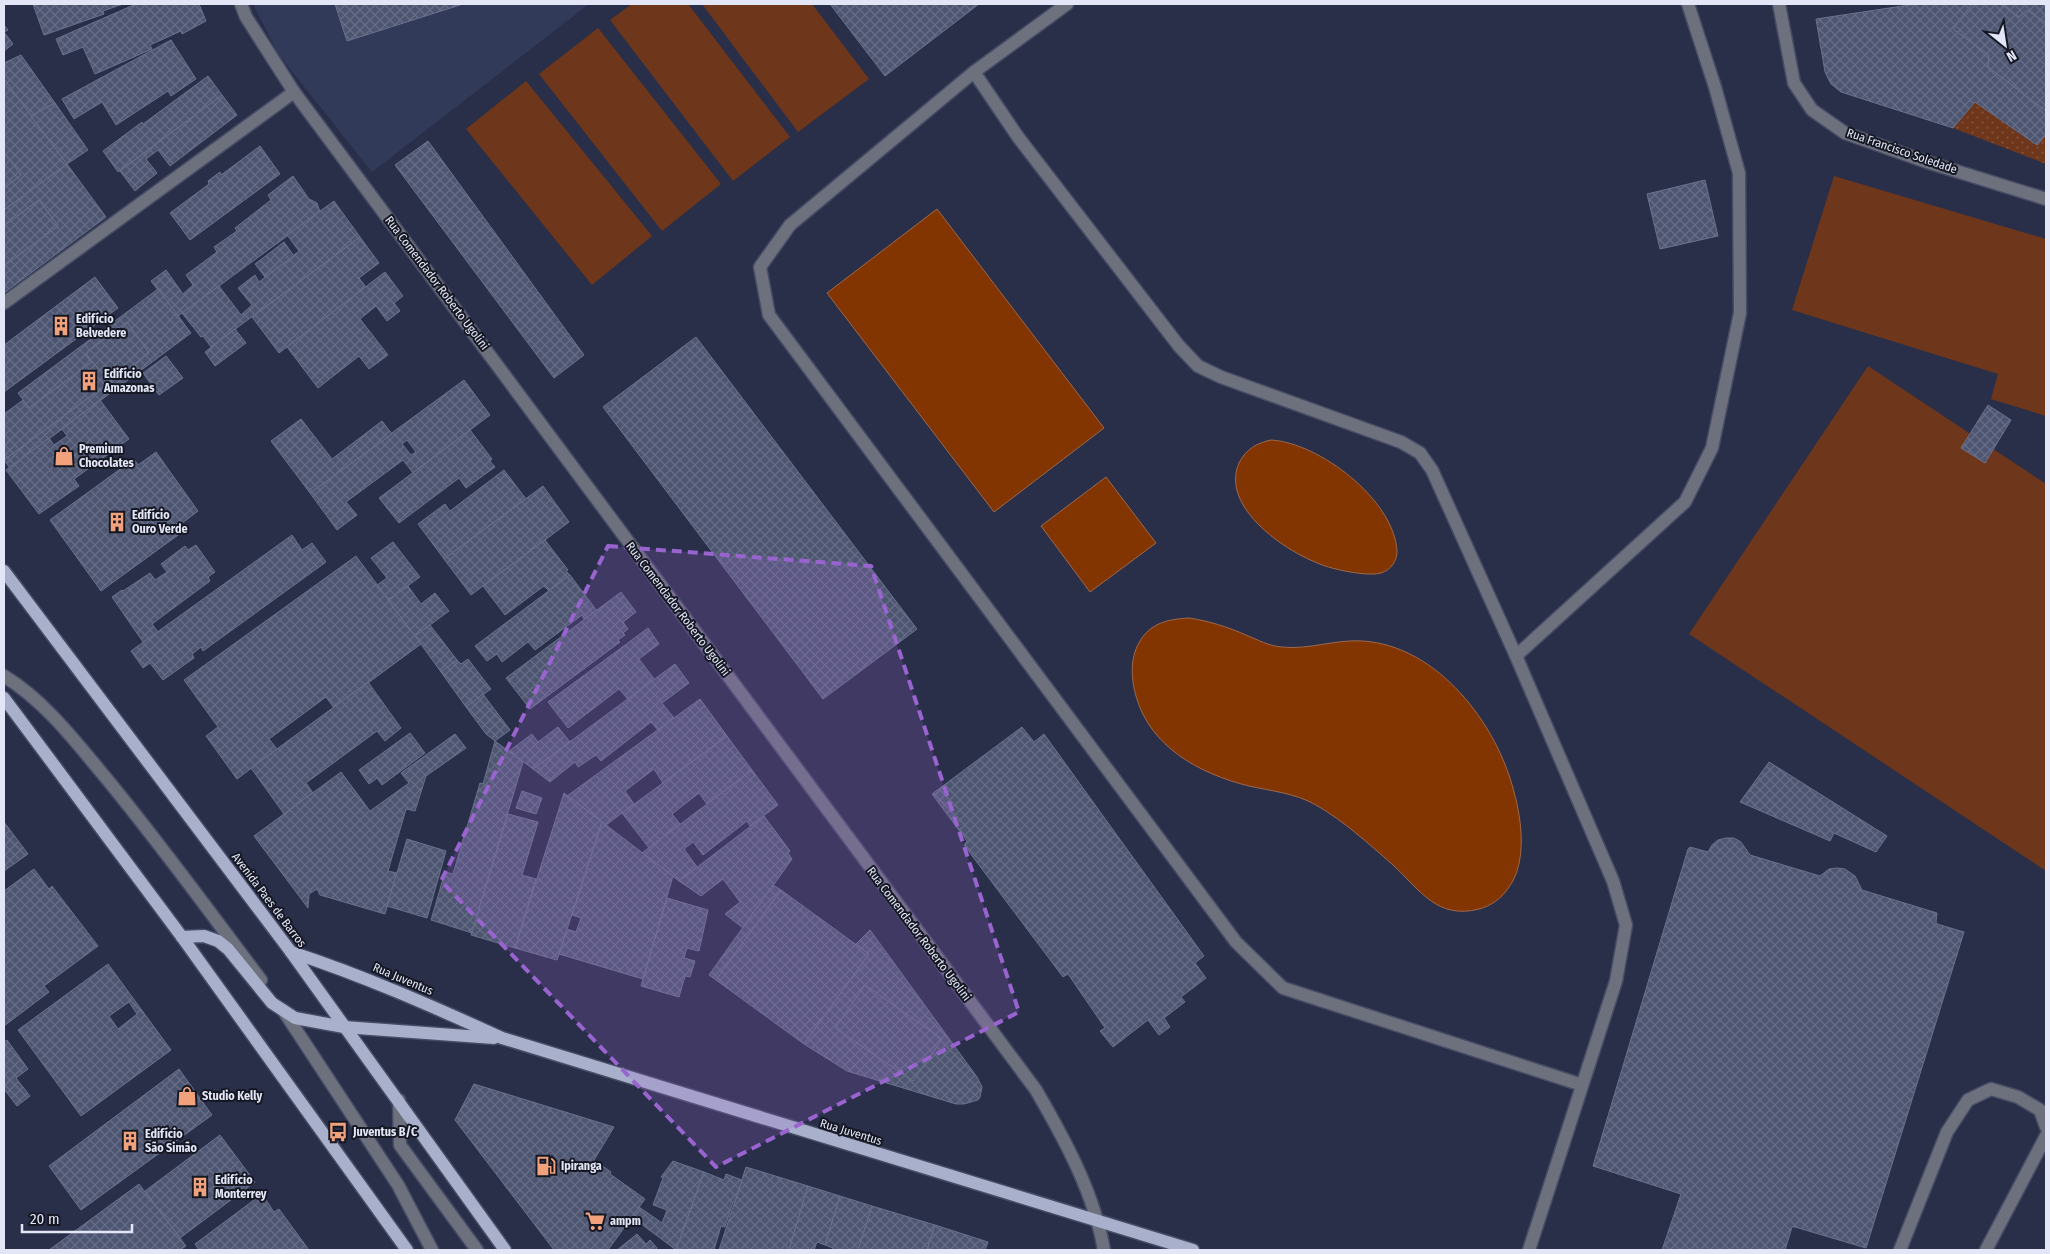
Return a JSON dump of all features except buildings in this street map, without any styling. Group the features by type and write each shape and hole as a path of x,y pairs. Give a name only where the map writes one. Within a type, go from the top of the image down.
{"main road":[{"name":"Avenida Paes de Barros","path":"4,571 291,952 505,1250"},
{"path":"4,698 182,937 407,1250"},
{"path":"182,937 204,936 218,941 228,948 272,1003 286,1013"},
{"name":"Rua Juventus","path":"291,952 346,970 413,997 502,1038 1193,1250"},
{"name":"Rua Juventus","path":"286,1013 295,1018 344,1027 502,1038"}],"street":[{"name":"Rua Comendador Roberto Ugolini","path":"241,4 246,17 294,92 1036,1090 1063,1136 1099,1222 1104,1250"},
{"path":"1067,4 974,72 790,225 760,267 769,315 1236,942 1283,988 1582,1085"},
{"path":"1516,656 1685,502 1712,448 1740,313 1739,173 1715,87 1688,4"},
{"name":"Rua Francisco Soledade","path":"1779,4 1794,83 1812,110 1845,133 1927,162 2046,199"},
{"path":"974,72 1018,137 1179,346 1198,366 1221,377 1401,442 1420,454 1432,470 1516,656 1613,881 1626,925 1616,981 1529,1250"},
{"path":"4,303 294,92"},
{"path":"4,676 21,686 78,744 138,816 286,1013 398,1185 432,1250"},
{"path":"1900,1250 1947,1132 1968,1100 1991,1089 2018,1097 2040,1110 2046,1127"},
{"path":"399,1100 400,1145 477,1250"},
{"path":"1986,1250 2046,1136"}],"highlighted area":[{"path":"608,546 871,566 1019,1012 716,1167 441,881"}],"shaded area":[{"path":"253,4 589,4 372,172 279,55"},
{"path":"632,4 688,4 790,137 733,181 610,20"},
{"path":"702,4 812,4 869,79 798,132"},
{"path":"598,28 721,184 662,231 539,74"},
{"path":"526,81 652,236 592,285 466,129"},
{"path":"1975,102 2036,145 2046,135 2046,164 1953,128"},
{"path":"1834,176 2046,239 2046,416 1991,399 1998,374 1792,310"},
{"path":"937,209 1104,428 994,512 827,293"},
{"path":"1868,366 2046,484 2046,871 1689,634"},
{"path":"1271,440 1311,451 1332,463 1369,494 1383,513 1393,532 1397,551 1395,562 1385,572 1365,574 1320,564 1283,545 1250,516 1240,499 1236,481 1239,463 1252,447"},
{"path":"1106,477 1156,543 1090,592 1041,526"},
{"path":"1189,618 1225,627 1277,646 1292,648 1363,641 1390,646 1416,657 1439,673 1460,693 1479,716 1494,740 1506,766 1514,792 1521,828 1521,854 1515,877 1503,895 1492,904 1479,909 1451,910 1440,906 1430,900 1356,833 1316,805 1291,795 1249,786 1213,774 1179,756 1165,744 1143,714 1136,696 1132,676 1134,655 1143,636 1148,631 1160,623"}],"place":[{"name":"Edifício Belvedere","path":"61,326"},
{"name":"Edifício Amazonas","path":"89,381"},
{"name":"Premium Chocolates","path":"64,456"},
{"name":"Edifício Ouro Verde","path":"117,522"},
{"name":"Studio Kelly","path":"187,1096"},
{"name":"Juventus B/C","path":"338,1132"},
{"name":"Edifício São Simão","path":"130,1141"},
{"name":"Ipiranga","path":"546,1166"},
{"name":"Edifício Monterrey","path":"200,1187"},
{"name":"ampm","path":"595,1221"}]}
